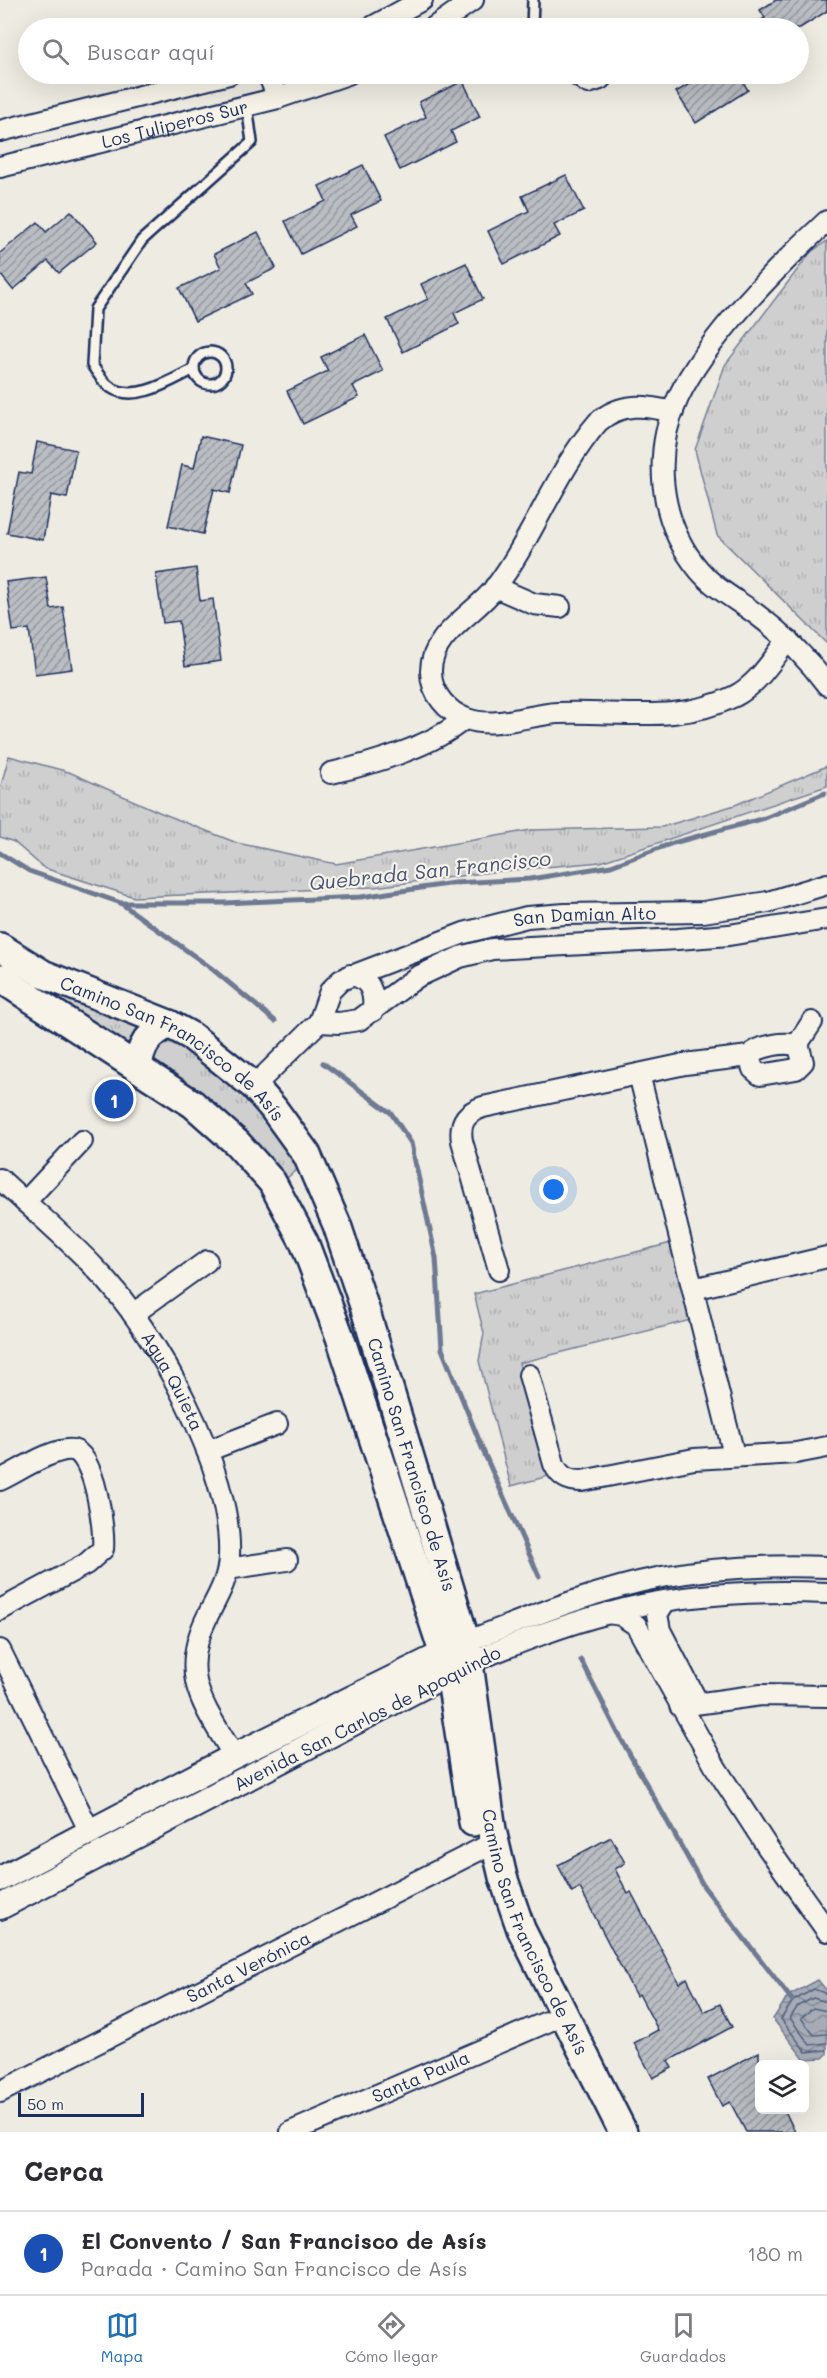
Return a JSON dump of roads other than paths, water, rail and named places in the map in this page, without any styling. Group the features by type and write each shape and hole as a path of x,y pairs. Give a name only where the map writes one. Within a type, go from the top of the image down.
{"main road":[{"name":"Camino San Francisco de Asís","path":"0,948 43,974 169,1024 213,1051 254,1086 279,1115 308,1155 337,1225 380,1360 457,1657 487,1846 507,1935 606,2132"},
{"name":"Camino San Francisco de Asís","path":"0,978 167,1085 218,1125 272,1182 304,1242 457,1657"},
{"path":"138,1068 139,1054 145,1041 155,1030 169,1024"},
{"path":"272,1182 285,1184 297,1179 305,1168 308,1155"},
{"path":"352,1373 380,1360"},
{"name":"Camino San Francisco de Asís","path":"487,1846 521,1929 623,2132"}],"street":[{"path":"389,18 422,0"},
{"path":"447,18 473,0"},
{"name":"Los Tuliperos Sur","path":"0,131 189,84"},
{"path":"272,84 278,98"},
{"name":"Los Tuliperos Sur","path":"0,167 278,98 319,84"},
{"path":"827,221 785,262 732,322 686,384 673,412 664,444 662,470 665,498 677,535 690,558 710,582 788,640 827,685"},
{"path":"673,412 651,407 624,407 598,422 495,587 444,638 432,659 434,689 450,710 464,718 492,722 557,713 650,716 695,711 744,691 758,678 788,640"},
{"path":"495,587 534,603 560,608"},
{"path":"331,773 405,750 448,731 464,718"},
{"name":"San Damian Alto","path":"254,1086 319,1022 330,991 350,975 474,929 527,917 711,911 768,902 827,884"},
{"name":"San Damian Alto","path":"319,1022 353,1022 373,1011 417,977 436,967 460,957 492,949 688,938 827,919"},
{"path":"350,975 360,977 369,986 373,1011"},
{"path":"499,1270 462,1141 461,1126 466,1116 483,1107 708,1060 749,1056 753,1070 760,1075 796,1069 802,1065 803,1058 797,1045 812,1022"},
{"path":"639,1074 734,1455"},
{"path":"25,1202 82,1141"},
{"name":"Agua Quieta","path":"0,1179 97,1269 133,1314 180,1393 207,1451 226,1518 230,1550 228,1569 196,1641 192,1665 198,1690 234,1756"},
{"path":"693,1288 827,1257"},
{"name":"Agua Quieta","path":"133,1314 207,1261"},
{"path":"529,1375 554,1464 565,1479 582,1482 666,1463 734,1455 796,1453 827,1447"},
{"name":"Agua Quieta","path":"207,1451 277,1424"},
{"path":"0,1480 58,1451 73,1450 80,1454 94,1483 105,1531 103,1549 86,1564 1,1606"},
{"path":"228,1569 287,1560"},
{"name":"Avenida San Carlos de Apoquindo","path":"0,1880 234,1756 585,1598 662,1577 751,1566 827,1567"},
{"name":"Avenida San Carlos de Apoquindo","path":"0,1907 457,1657 608,1613 665,1602 748,1593 827,1593"},
{"path":"665,1602 657,1614 659,1626 689,1704 744,1812 827,1931"},
{"path":"608,1613 621,1615 636,1625 689,1704"},
{"path":"0,1650 90,1832"},
{"path":"689,1704 761,1695 827,1695"},
{"name":"Santa Verónica","path":"0,2092 487,1846"},
{"name":"Santa Paula","path":"291,2132 549,2021"}],"lane":[{"path":"532,18 533,0"},
{"path":"194,369 155,388 125,392 109,387 92,365 95,309 142,240 252,142 247,106"}],"water":[{"path":"818,1980 827,1991 827,2054 823,2058 804,2059 773,2019 788,1996"}],"waterway":[{"name":"Quebrada San Francisco","path":"0,853 29,871 121,903 224,903 361,897 454,883 530,879 611,866 673,843 765,818 825,793"},
{"path":"122,904 211,968 275,1021"},
{"path":"323,1063 391,1113 411,1143 436,1258 442,1349 485,1455 539,1576"},
{"path":"581,1660 620,1737 704,1887 792,2000"}],"place":[{"name":"El Convento / San Francisco de Asís","path":"114,1099"}]}
